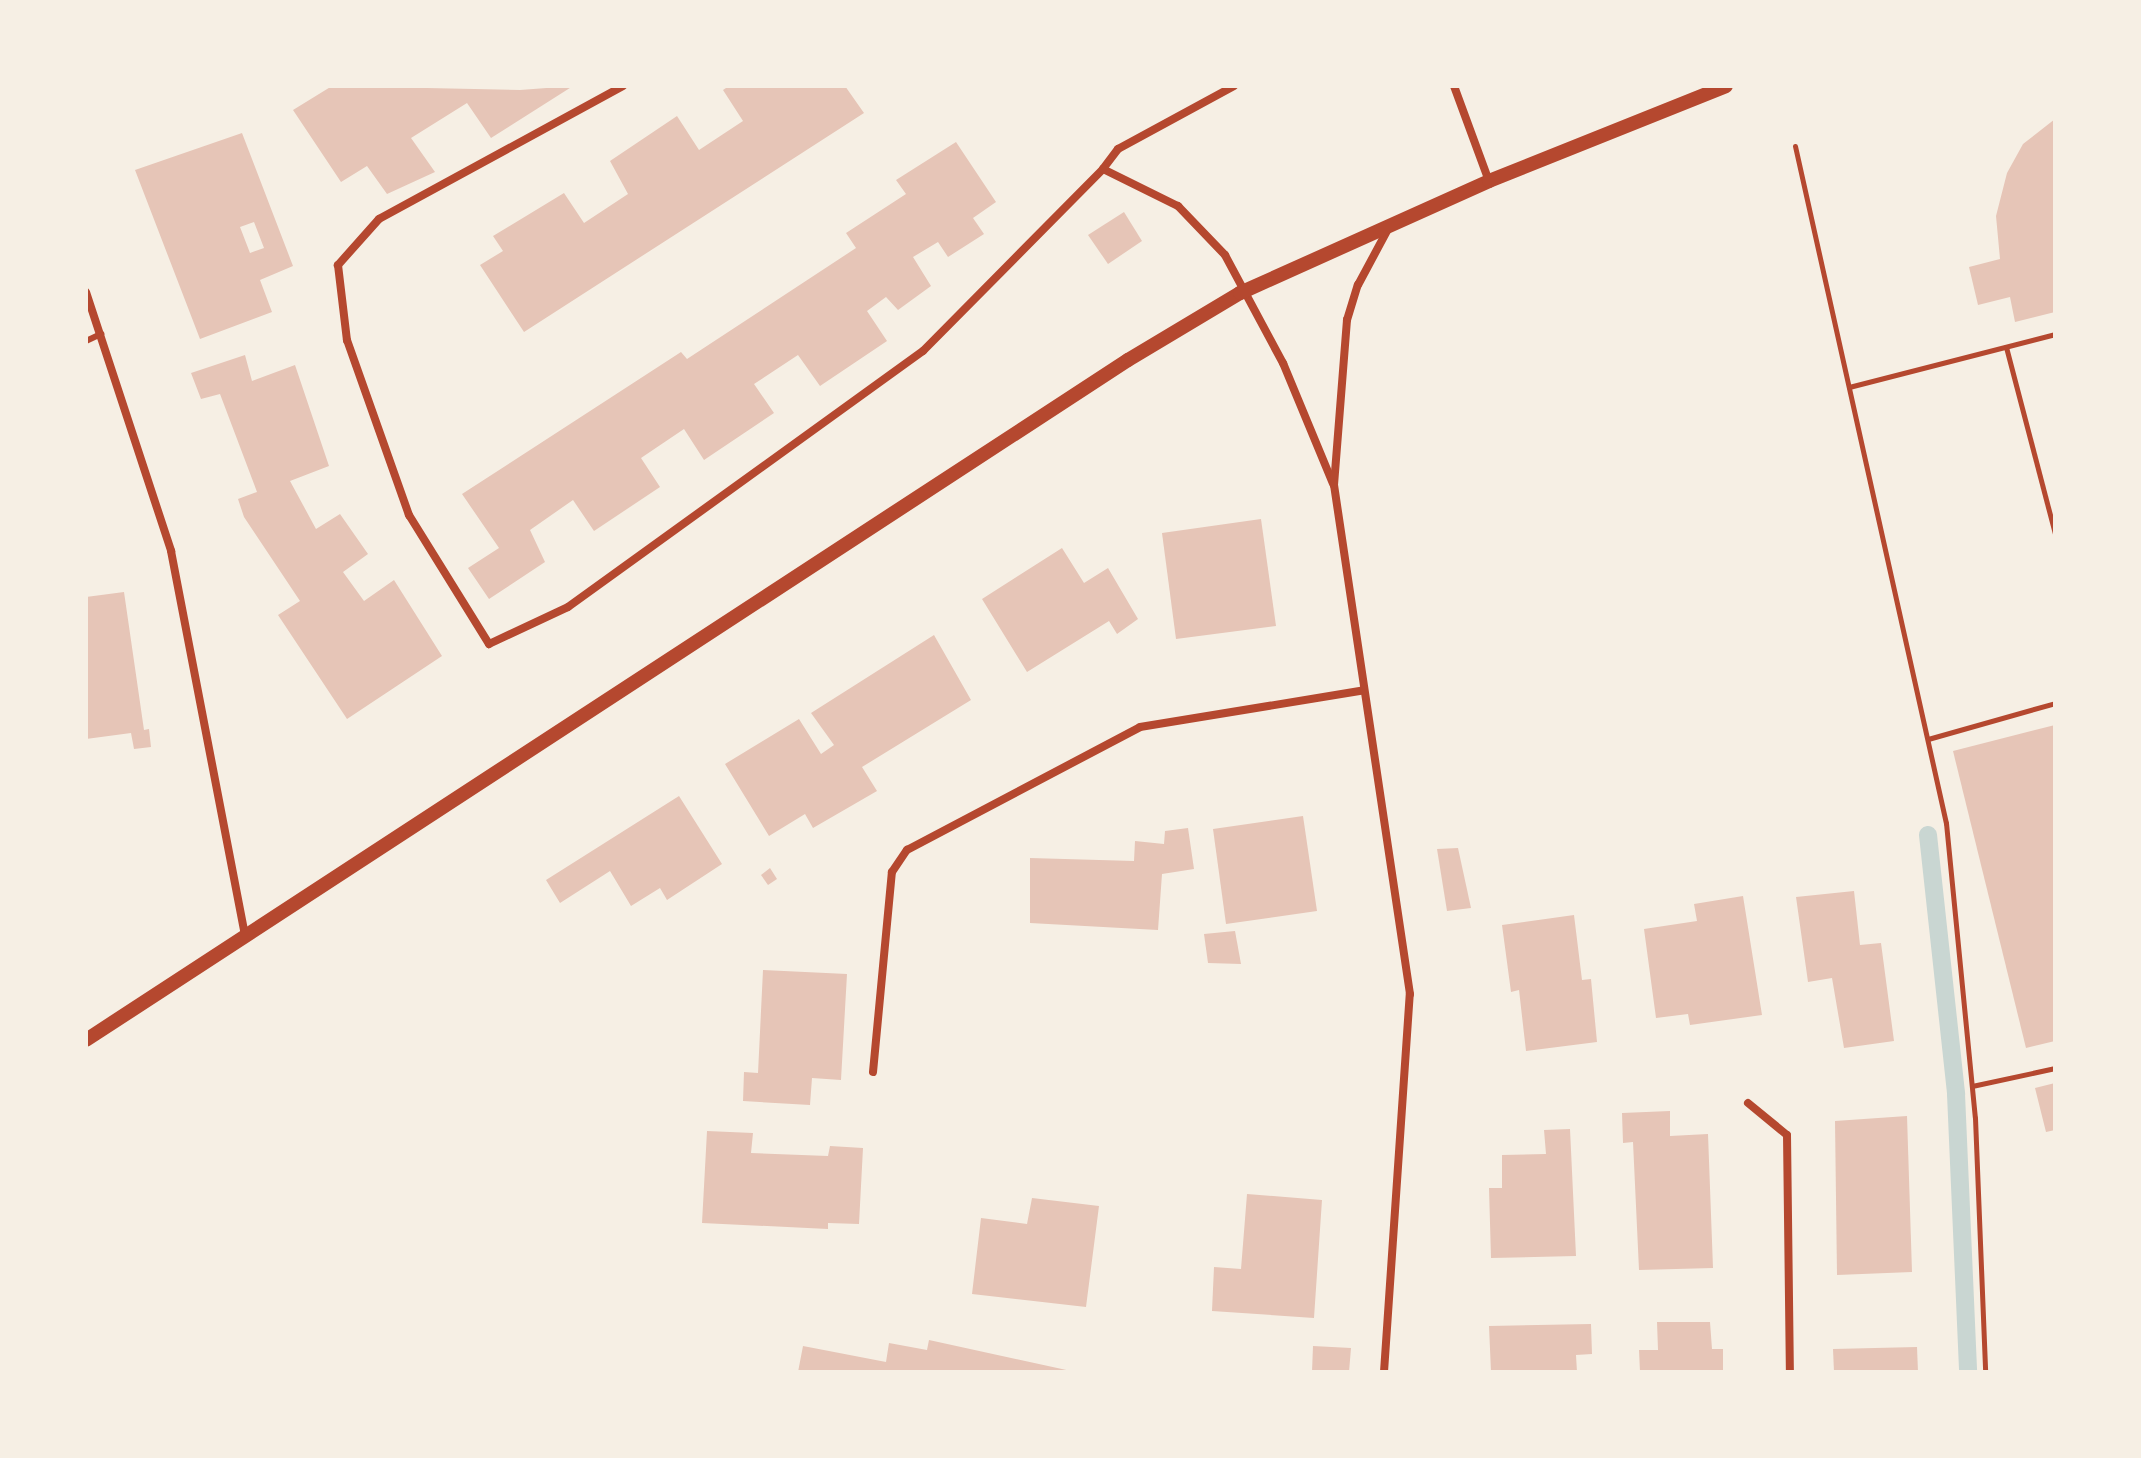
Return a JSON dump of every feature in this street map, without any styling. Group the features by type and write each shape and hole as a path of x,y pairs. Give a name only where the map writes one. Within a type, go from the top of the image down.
{"street":[{"path":"623,86 379,219 338,265 347,340 409,515 489,644 568,607 923,351 1103,169 1118,149 1234,86"},
{"path":"1454,86 1489,181"},
{"path":"86,1040 1128,360 1240,293 1489,181 1726,86"},
{"path":"1103,169 1178,206 1225,255 1240,293 1283,363 1334,485"},
{"path":"1384,1372 1410,994 1361,691 1334,485 1347,320 1358,285 1391,225"},
{"path":"86,292 171,551 245,934"},
{"path":"873,1072 892,872 907,850 1140,727 1361,691"},
{"path":"1748,1103 1787,1135 1790,1372"}],"lane":[{"path":"86,341 101,334"}],"path":[{"path":"1795,146 1946,823 1972,1086 1985,1372"},
{"path":"1849,387 2055,334"},
{"path":"2006,347 2055,534"},
{"path":"1928,739 2055,703"},
{"path":"1972,1086 2055,1068"}],"building":[{"path":"332,86 520,90 573,86 491,138 467,103 411,138 435,172 387,194 367,166 341,182 293,110"},
{"path":"729,86 845,86 864,113 524,332 480,265 503,251 493,236 564,193 584,223 628,194 610,161 677,116 699,150 743,121 723,90"},
{"path":"2055,119 2055,312 2015,322 2010,297 1978,305 1969,267 2000,259 1996,216 2007,173 2023,144"},
{"path":"242,133 293,266 260,280 272,312 200,339 135,170","holes":["254,222 264,248 250,253 240,227"]},
{"path":"956,142 996,202 973,218 984,234 948,257 938,242 913,257 931,286 898,310 886,297 867,311 887,341 820,386 798,355 754,384 774,413 704,460 684,429 641,458 660,487 594,531 573,500 530,530 545,562 489,599 468,568 499,548 462,494 681,352 687,359 856,248 846,233 906,194 896,180"},
{"path":"1124,212 1142,241 1108,264 1088,235"},
{"path":"245,355 252,381 295,365 329,466 290,481 316,529 340,514 368,554 343,572 364,601 394,580 442,656 347,719 278,615 300,601 244,517 238,499 257,492 220,394 201,399 191,373"},
{"path":"1261,519 1276,626 1176,639 1162,533"},
{"path":"1062,548 1084,583 1108,568 1138,619 1117,634 1109,621 1027,672 982,599"},
{"path":"124,592 144,730 149,729 151,747 134,749 131,733 86,739 86,597"},
{"path":"934,635 971,700 862,767 877,791 813,828 805,814 769,836 725,764 799,719 821,754 834,745 811,713"},
{"path":"2055,725 2055,1041 2026,1048 1953,751"},
{"path":"679,796 722,864 667,900 660,888 631,906 610,871 560,903 546,880"},
{"path":"1303,816 1317,911 1226,924 1213,829"},
{"path":"1188,828 1194,869 1162,874 1158,930 1030,923 1030,858 1134,861 1135,841 1164,844 1165,831"},
{"path":"1458,848 1471,908 1447,911 1437,849"},
{"path":"770,868 777,879 768,885 761,875"},
{"path":"1854,891 1860,945 1881,943 1894,1041 1844,1048 1832,978 1808,982 1796,897"},
{"path":"1743,896 1762,1015 1690,1025 1688,1014 1656,1018 1644,929 1697,921 1694,904"},
{"path":"1574,915 1582,980 1591,979 1597,1042 1526,1051 1519,990 1511,992 1502,925"},
{"path":"1235,931 1241,964 1208,963 1204,934"},
{"path":"763,970 847,974 841,1080 812,1078 810,1105 743,1101 744,1072 758,1073"},
{"path":"2055,1083 2055,1130 2046,1132 2035,1088"},
{"path":"1670,1111 1670,1136 1708,1134 1713,1268 1639,1270 1633,1142 1623,1143 1622,1113"},
{"path":"1907,1116 1912,1272 1837,1275 1835,1121"},
{"path":"1570,1129 1576,1256 1491,1258 1489,1188 1502,1188 1502,1155 1546,1154 1544,1130"},
{"path":"707,1131 753,1133 751,1153 828,1156 830,1146 863,1148 859,1224 828,1223 828,1229 702,1223"},
{"path":"1247,1194 1322,1200 1314,1318 1212,1311 1214,1267 1241,1269"},
{"path":"1032,1198 1099,1206 1086,1307 972,1294 981,1218 1027,1224"},
{"path":"1657,1322 1710,1322 1712,1349 1723,1349 1723,1372 1640,1372 1639,1350 1658,1350"},
{"path":"1591,1324 1592,1354 1576,1355 1577,1372 1491,1372 1489,1326"},
{"path":"929,1340 1071,1372 798,1372 803,1346 886,1362 889,1343 927,1350"},
{"path":"1313,1346 1351,1348 1349,1372 1312,1372"},
{"path":"1917,1347 1918,1372 1834,1372 1833,1349"}],"waterway":[{"path":"1928,835 1956,1094 1968,1372"}]}
